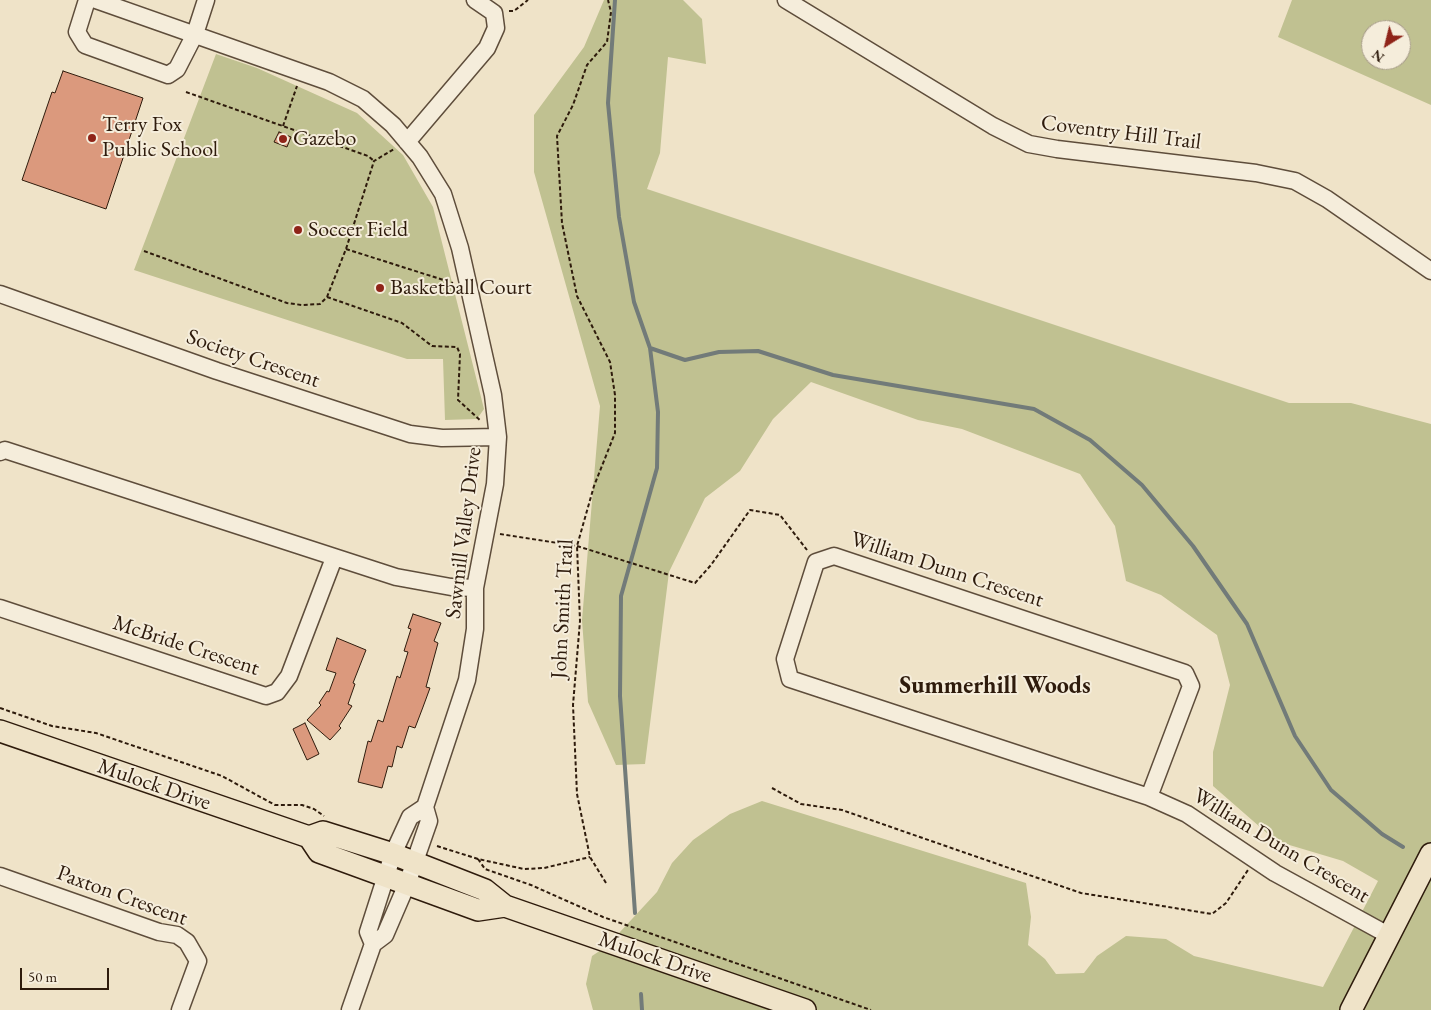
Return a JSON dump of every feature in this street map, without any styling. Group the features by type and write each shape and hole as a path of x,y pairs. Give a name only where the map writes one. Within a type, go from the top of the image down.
{"main road":[{"name":"Mulock Drive","path":"0,731 309,837 319,852 478,910 505,906"},
{"name":"Mulock Drive","path":"309,837 323,832 393,854 485,890 505,906 804,1010"},
{"path":"1351,1010 1431,854"}],"street":[{"path":"87,0 78,32 84,45 168,75 177,69 195,34 206,0"},
{"name":"Sawmill Valley Drive","path":"96,0 330,82 363,99 393,126 420,157 443,194 460,248 493,395 498,437 495,484 475,588 475,629 467,680 441,764 425,807 410,817 393,854 368,932 373,944 385,935 407,884 429,821 425,807"},
{"path":"407,142 487,48 496,28 494,13 475,0"},
{"name":"Coventry Hill Trail","path":"786,0 994,126 1029,144 1057,150 1256,173 1295,181 1327,198 1431,271"},
{"name":"Society Crescent","path":"0,294 235,377 410,434 442,438 498,437"},
{"path":"0,452 5,450 334,558 425,583 475,588"},
{"name":"William Dunn Crescent","path":"1149,797 1191,686 1185,673 834,556 816,562 785,659 790,679 1149,797 1187,814 1275,873 1390,936"},
{"name":"McBride Crescent","path":"0,608 266,696 278,692 289,676 334,558"},
{"name":"Paxton Crescent","path":"0,876 159,932 177,935 187,942 198,961 180,1010"},
{"path":"350,1010 373,944"}],"path":[{"path":"494,13 514,11 528,0"},
{"name":"John Smith Trail","path":"606,883 590,857 577,794 574,705 580,621 577,546 594,486 615,433 615,395 610,362 577,296 562,223 557,136 573,105 587,65 607,42 611,12 608,0"},
{"path":"283,126 298,80"},
{"path":"186,92 368,156 374,161"},
{"path":"144,251 287,303 302,305 320,304 327,297 346,249 374,161 407,142"},
{"path":"346,249 469,288"},
{"path":"327,297 402,323 432,346 457,347 460,354 458,400 498,437"},
{"path":"486,530 496,534 577,546 695,583 750,510 780,515 816,562"},
{"path":"0,708 52,726 105,736 222,776 275,805 302,805 314,809 327,817"},
{"path":"772,788 801,804 842,810 1081,893 1212,914 1226,903 1255,860"},
{"path":"437,846 478,859 524,869 544,868 590,857"},
{"path":"478,859 485,869 531,885 602,917 871,1010"}],"green space":[{"path":"604,0 683,0 702,19 706,64 668,57 660,153 647,189 1289,403 1351,403 1431,424 1431,1010 593,1010 586,984 592,956 607,946 657,892 672,863 693,840 730,814 762,801 1026,883 1031,917 1028,945 1045,959 1056,974 1084,973 1097,956 1126,936 1166,939 1194,956 1323,987 1378,881 1343,861 1276,841 1213,786 1213,752 1230,685 1217,635 1161,595 1126,581 1115,526 1080,474 962,429 918,420 811,382 773,419 740,471 705,498 669,572 645,764 616,765 588,702 582,620 600,406 534,172 534,115 584,47"},
{"path":"1292,0 1431,0 1431,105 1278,37"},
{"path":"216,54 257,68 357,113 403,155 433,207 484,409 477,419 445,420 443,359 407,359 134,270"}],"building":[{"path":"63,71 143,98 106,209 22,180 52,92 55,93"},
{"name":"Gazebo","path":"279,132 291,137 287,147 274,142"},
{"path":"413,614 441,623 434,641 438,643 426,687 430,688 415,728 409,726 402,748 397,746 392,767 388,766 382,788 358,782 368,741 371,742 378,720 383,722 397,676 400,678 408,652 404,651 411,629 408,628"},
{"path":"337,638 366,650 353,683 355,684 348,704 352,706 339,726 341,728 330,740 307,720 321,705 319,703 327,691 329,692 336,673 326,670"},
{"path":"305,723 319,754 307,760 293,729"}],"waterway":[{"path":"615,0 608,103 619,217 634,302 650,348 658,412 657,468 621,596 620,696 635,913"},
{"path":"650,348 685,360 719,352 758,351 833,375 1034,409 1090,440 1142,485 1193,546 1247,624 1295,736 1331,790 1382,834 1403,847"},
{"path":"641,994 642,1010"}],"place":[{"name":"Terry Fox Public School","path":"92,138"},
{"name":"Gazebo","path":"283,139"},
{"name":"Soccer Field","path":"298,230"},
{"name":"Basketball Court","path":"380,288"}],"district":[{"name":"Summerhill Woods","path":"995,686"}]}
